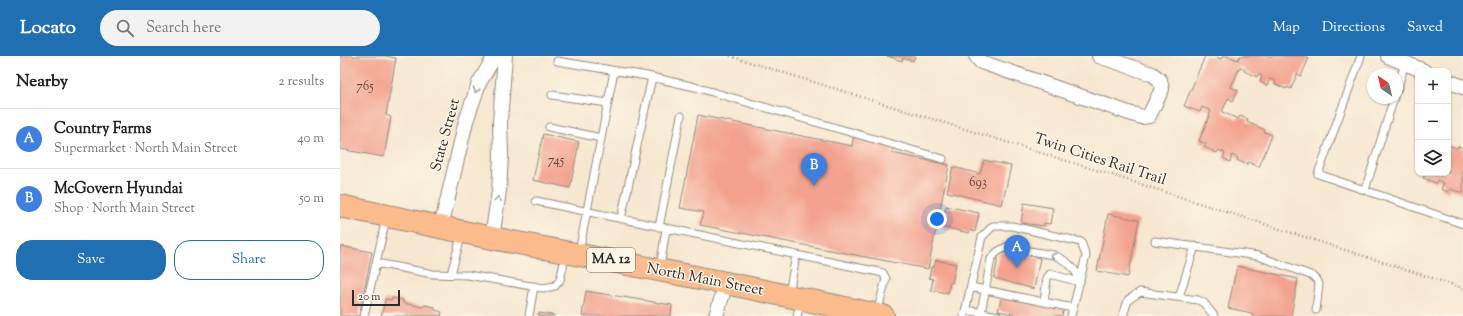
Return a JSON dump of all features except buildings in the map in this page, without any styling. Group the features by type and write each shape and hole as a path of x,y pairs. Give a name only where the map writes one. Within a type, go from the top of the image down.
{"highway":[{"name":"North Main Street","path":"340,206 441,226 492,238 726,283 796,304 848,313 880,316"}],"street":[{"name":"State Street","path":"441,226 466,121 479,83 495,56"},
{"path":"492,238 500,191 500,114 505,56"},
{"path":"976,56 981,62 1132,114 1142,117 1149,116 1162,89 1160,80 1152,74 1099,56"},
{"path":"1388,56 1417,68"},
{"path":"1451,82 1463,88"},
{"path":"716,316 726,283"}],"lane":[{"path":"1361,56 1318,174 1463,224"},
{"path":"557,61 652,77 703,89 943,159"},
{"path":"1403,70 1405,63"},
{"path":"376,263 433,274 468,274 543,288 555,286 560,280 572,253 586,212 614,71"},
{"path":"621,219 652,77"},
{"path":"552,95 608,103"},
{"path":"1365,190 1392,104"},
{"path":"660,271 662,228 681,116"},
{"path":"549,127 601,138"},
{"path":"536,201 883,273 886,280 880,316"},
{"path":"364,316 387,215"},
{"path":"998,316 981,313 965,313 982,237 993,226 1012,226 1081,242 1086,256 1071,316"},
{"path":"451,274 463,231"},
{"path":"1155,241 1258,256 1313,276 1319,284 1316,310"},
{"path":"1179,297 1195,246"},
{"path":"981,313 991,259 997,252 1006,247 1054,255 1061,258 1072,267 1080,282"},
{"path":"796,255 796,304"},
{"path":"1044,302 1047,278 1050,274 1080,282"},
{"path":"529,316 534,286"},
{"path":"971,287 1073,308"},
{"path":"1123,316 1128,300 1140,292 1198,300 1204,303 1214,316"}],"path":[{"name":"Twin Cities Rail Trail","path":"730,56 1112,175 1463,288"}],"place":[{"name":"McGovern Hyundai","path":"814,186"},
{"name":"Country Farms","path":"1017,268"}]}
